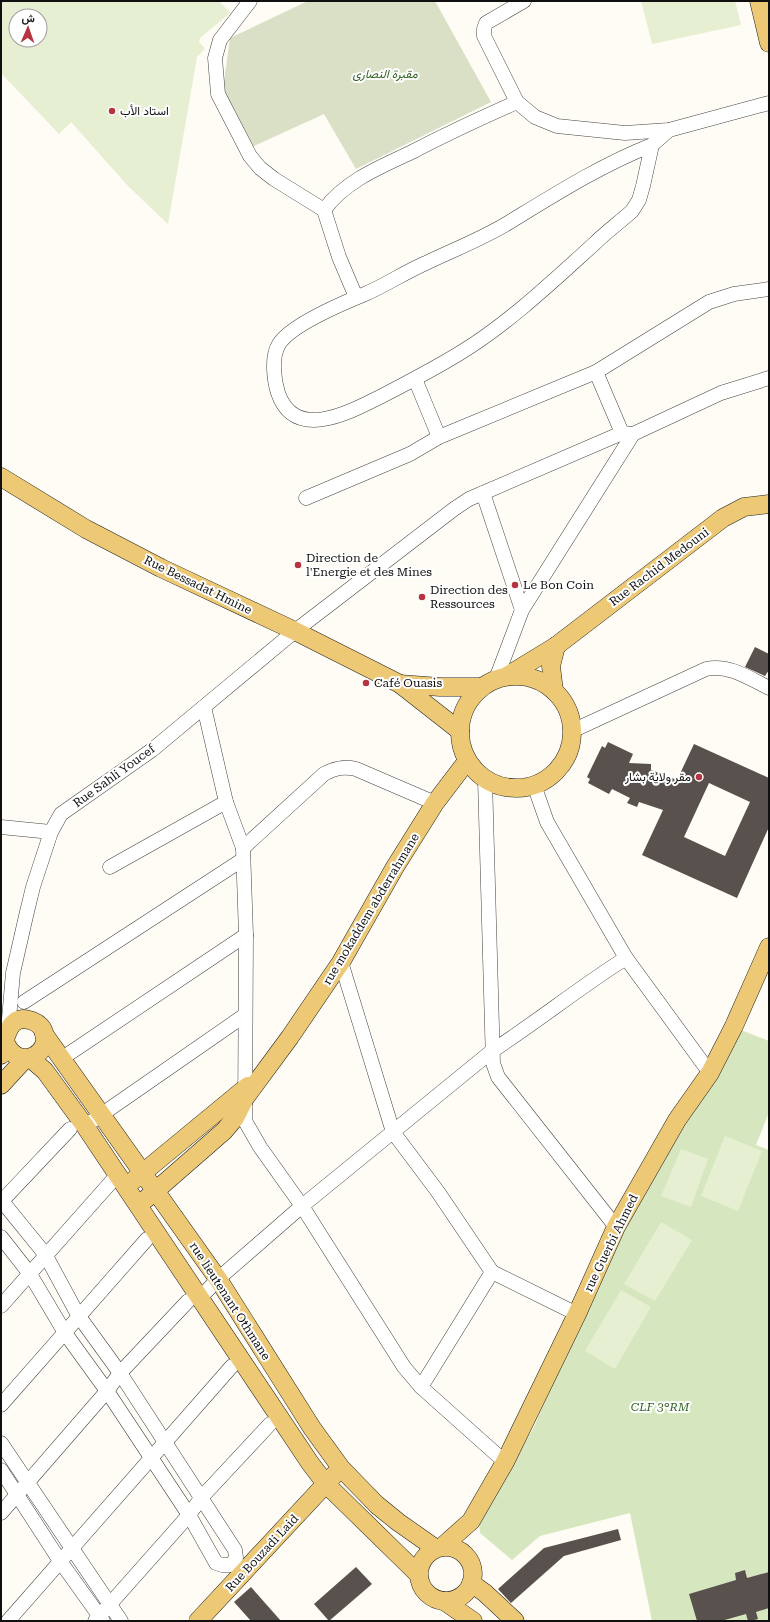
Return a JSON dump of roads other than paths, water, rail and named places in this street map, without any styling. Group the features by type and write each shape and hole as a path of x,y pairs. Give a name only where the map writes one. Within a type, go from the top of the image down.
{"main road":[{"path":"759,1 769,43"},
{"name":"Rue Bessadat Hmine","path":"1,477 93,532 161,568 295,631 400,684 460,732"},
{"name":"Rue Rachid Medouni","path":"494,681 556,646 723,518 744,507 769,504"},
{"path":"554,691 551,666 556,646"},
{"path":"524,676 540,681 554,691 563,702 570,716 572,731 570,745 562,764 547,779 534,785 520,788 506,787 485,779 478,774 467,761 460,740 460,719 469,700 494,681 524,676"},
{"name":"Rue Bessadat Hmine","path":"400,684 440,687 494,681"},
{"name":"rue mokaddem abderrahmane","path":"119,1183 142,1173 245,1093 260,1077 342,962 394,867 435,803 467,761"},
{"name":"rue Guerbi Ahmed","path":"471,1521 505,1462 577,1314 616,1227 677,1120 710,1073 734,1026 769,947"},
{"path":"1,1085 27,1058 37,1055 45,1042 41,1027 26,1019 19,1020 12,1024 5,1042 12,1053 27,1058"},
{"name":"rue lieutenant Othmane","path":"44,1034 218,1279 312,1428 341,1468 377,1505 439,1547"},
{"name":"rue lieutenant Othmane","path":"27,1058 45,1071 77,1127 119,1183 138,1205 194,1299 310,1463 326,1484 418,1574"},
{"name":"rue mokaddem abderrahmane","path":"138,1205 224,1132 235,1118 245,1093"},
{"name":"Rue Bouzadi Laid","path":"198,1621 341,1468"},
{"path":"471,1521 439,1547 429,1552 421,1562 418,1574 423,1590 436,1599 444,1601 473,1621"},
{"path":"468,1557 471,1521"},
{"path":"439,1547 452,1547 461,1550 468,1557 472,1567 471,1583 468,1589 458,1598 444,1601"},
{"path":"471,1583 486,1593 515,1621"}],"street":[{"path":"250,1 230,25 220,40 215,58 218,94 250,156 260,168 274,180 324,210 339,256 356,297"},
{"path":"524,1 486,23 484,36 517,102 535,117 557,126 625,133 669,130 769,103"},
{"path":"324,210 335,196 354,182 465,125 517,102"},
{"path":"652,144 639,200 632,211 553,282 503,323 462,353 348,413 324,420 304,419 290,411 282,402 276,387 274,363 277,347 285,337 322,314 506,224 572,184 652,144 669,130"},
{"path":"306,498 410,454 439,437 596,372 709,302 734,294 769,289"},
{"path":"494,681 522,610 627,433 596,372"},
{"name":"Rue Sahli Youcef","path":"5,1042 14,973 33,886 51,832 61,814 152,750 295,631 454,509 483,493 721,393 769,378"},
{"path":"415,379 439,437"},
{"path":"483,493 522,610"},
{"path":"572,731 712,668 718,667 727,669 769,688"},
{"path":"204,707 226,802 242,854 246,935 245,1121 250,1131 302,1206 404,1367 421,1387 505,1462"},
{"path":"24,1002 242,854 324,774 334,768 356,768 435,803"},
{"path":"485,779 493,1063 498,1077 616,1227"},
{"path":"534,785 547,822 626,958 710,1073"},
{"path":"110,867 226,802"},
{"path":"1,827 51,832"},
{"path":"61,1059 246,935"},
{"path":"1,1513 107,1391 120,1373 194,1299 302,1206 492,1051 526,1029 585,984 626,958"},
{"path":"342,962 393,1132 438,1192 492,1272 577,1314"},
{"path":"14,973 24,1002 26,1019"},
{"path":"1,1237 30,1274 65,1333 107,1391 189,1515 216,1563 222,1565 231,1564 236,1558 235,1550 120,1373 78,1315 45,1254 1,1201 77,1127 100,1114 245,1015"},
{"path":"1,1306 30,1274 45,1254 119,1183"},
{"path":"1,1405 65,1333 78,1315 147,1239"},
{"path":"421,1387 492,1272"},
{"path":"8,1621 232,1366"},
{"path":"1,1470 99,1619 189,1515 201,1498 270,1424"},
{"path":"1,1443 121,1621"}],"place":[{"name":"استاد الأب","path":"112,111"},
{"name":"Direction de l'Energie et des Mines","path":"298,565"},
{"name":"Le Bon Coin","path":"515,585"},
{"name":"Direction des Ressources","path":"422,597"},
{"name":"Café Ouasis","path":"366,683"},
{"name":"مقر ولاية بشار","path":"699,777"}],"park label":[{"name":"مقبرة النصارى","path":"385,74"},
{"name":"CLF 3°RM","path":"660,1407"}]}
